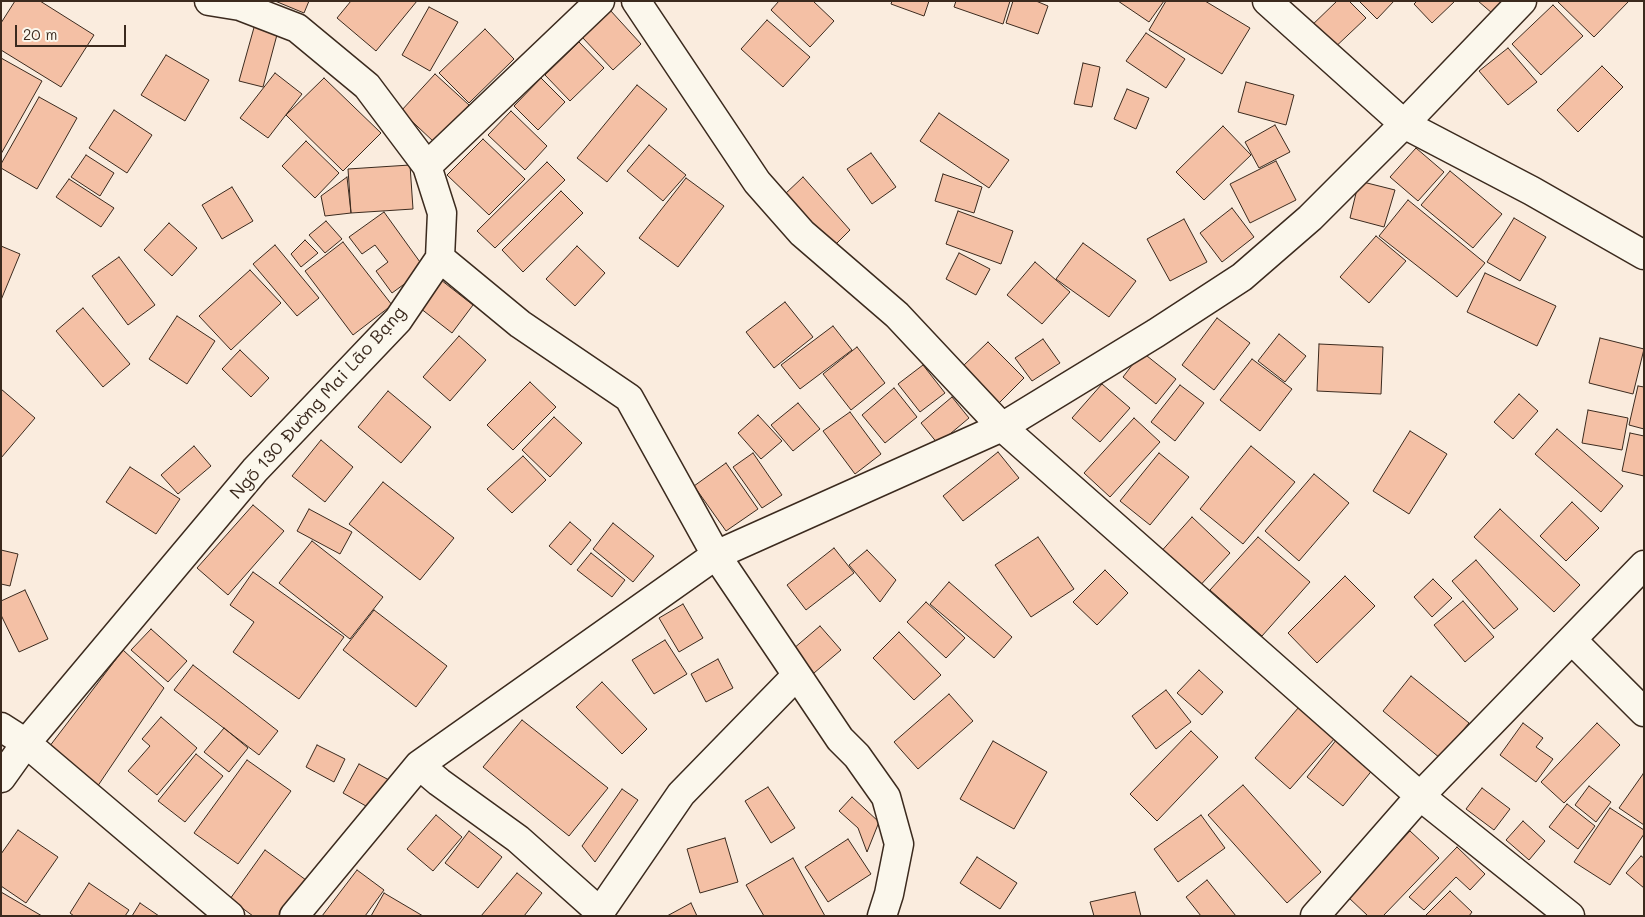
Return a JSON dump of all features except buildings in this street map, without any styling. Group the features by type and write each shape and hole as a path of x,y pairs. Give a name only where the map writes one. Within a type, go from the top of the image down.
{"street":[{"path":"209,1 242,4 297,28 360,80 428,166 442,213 440,258 520,324 629,398 716,555 840,739 857,756 886,797 899,844 889,894 882,916"},
{"path":"428,166 600,1"},
{"path":"636,1 757,182 802,233 898,315 1002,427 1420,796 1570,916"},
{"path":"1267,1 1404,124 1532,191 1644,255"},
{"path":"294,916 419,765 716,555 1002,427 1156,333 1242,277 1310,218 1404,124 1522,1"},
{"name":"Ngõ 130 Đường Mai Lão Bạng","path":"1,778 26,743 256,470 398,320 440,258"},
{"path":"1315,916 1420,796 1644,565"},
{"path":"1572,640 1644,712"},
{"path":"419,765 439,782 518,839 600,914 681,794 798,675"},
{"path":"1,727 26,743 230,916"}]}
